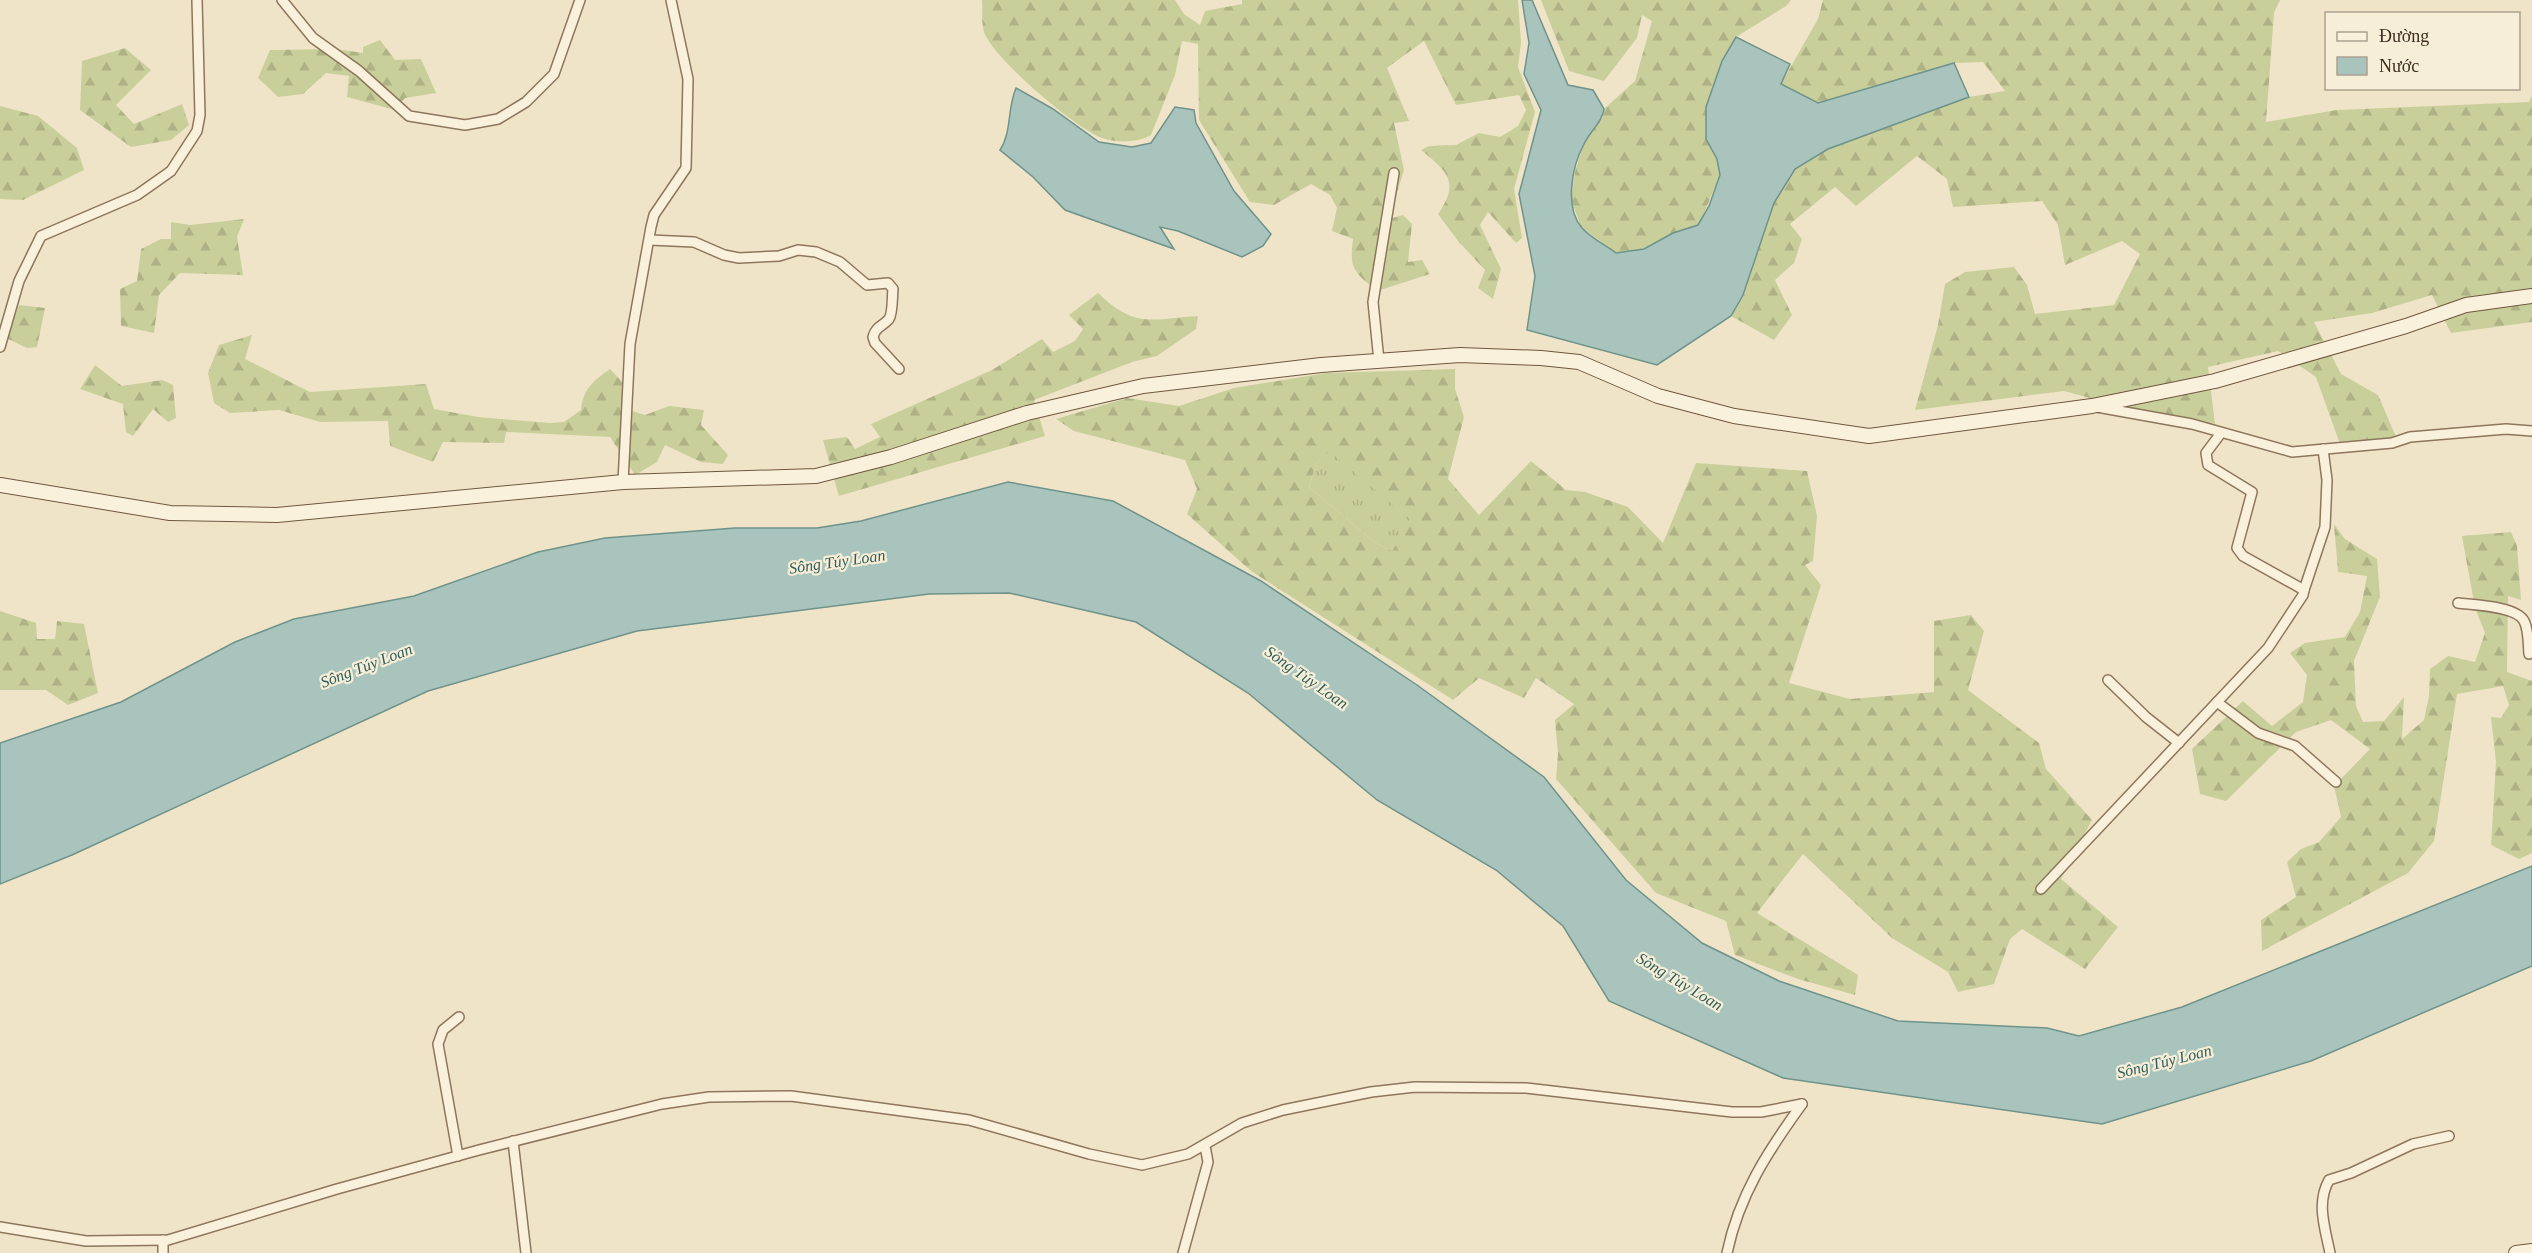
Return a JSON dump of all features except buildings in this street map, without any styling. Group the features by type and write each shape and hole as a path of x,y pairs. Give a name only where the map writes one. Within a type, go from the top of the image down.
{"street":[{"path":"0,347 19,281 41,236 137,195 171,171 197,130 200,115 197,0"},
{"path":"282,0 312,38 359,71 409,116 465,125 498,119 526,102 554,74 580,0"},
{"path":"623,482 630,344 654,215 686,168 688,79 671,0"},
{"path":"1379,361 1373,302 1394,173"},
{"path":"650,240 694,242 724,255 739,258 779,256 798,250 816,252 840,262 867,285 888,283 893,289 889,319 877,326 873,337 874,343 899,369"},
{"path":"0,485 170,513 277,515 623,482 833,474 1027,413 1143,386 1233,374 1460,355 1579,362 1659,396 1723,413 1869,436 2092,406 2214,381 2406,326 2466,305 2532,296"},
{"path":"2092,406 2192,424 2292,452 2392,443 2420,436 2506,429 2532,430"},
{"path":"2221,433 2206,453 2208,465 2252,492 2237,548 2243,556 2304,590"},
{"path":"2041,889 2268,648 2304,590 2325,526 2327,480 2323,449"},
{"path":"2457,603 2509,610 2519,614 2526,627 2529,654"},
{"path":"2108,680 2146,717 2179,743"},
{"path":"2217,702 2258,733 2295,746 2336,782"},
{"path":"458,1156 438,1044 443,1030 459,1017"},
{"path":"0,1227 86,1241 163,1240 513,1141 662,1104 709,1097 791,1096 969,1120 1089,1154 1142,1165 1188,1154 1242,1123 1283,1110 1371,1092 1415,1087 1526,1088 1732,1112 1768,1112 1802,1104 1766,1153 1752,1180 1737,1218 1727,1253"},
{"path":"2330,1253 2321,1207 2323,1190 2329,1180 2351,1173 2413,1144 2449,1136"},
{"path":"513,1141 526,1253"},
{"path":"1183,1253 1208,1162 1205,1146"},
{"path":"163,1240 164,1253"},
{"path":"2516,1253 2532,1251"}],"green space":[{"path":"982,0 1175,0 1184,14 1200,25 1205,11 1242,4 1242,0 1518,0 1521,43 1518,67 1535,112 1514,189 1522,238 1516,243 1488,212 1480,225 1501,269 1493,299 1478,288 1485,270 1458,241 1438,214 1448,194 1448,178 1444,171 1421,150 1429,146 1456,145 1479,133 1500,137 1518,126 1526,110 1519,95 1456,105 1424,41 1387,68 1409,121 1394,123 1404,170 1389,219 1403,215 1412,224 1408,262 1422,260 1430,274 1377,291 1355,269 1352,257 1353,239 1332,231 1337,208 1330,195 1311,184 1274,205 1250,202 1199,120 1198,44 1182,41 1175,75 1151,135 1133,141 1108,140 1074,121 1018,75 991,44 984,32"},
{"path":"1541,0 1791,0 1786,6 1736,37 1722,61 1706,139 1717,159 1720,175 1699,225 1673,233 1644,249 1616,253 1581,227 1571,199 1575,172 1583,144 1603,117 1604,109 1635,81 1652,21 1642,15 1637,38 1604,81 1569,71"},
{"path":"1823,0 2280,0 2274,13 2266,122 2337,110 2529,102 2532,95 2532,322 2451,333 2432,295 2372,313 2314,322 2341,374 2378,395 2396,437 2340,444 2316,377 2278,351 2208,367 2215,424 2123,407 2064,391 1915,410 1938,325 1945,284 1965,272 2014,267 2027,285 2035,314 2114,305 2140,254 2122,241 2065,265 2058,225 2042,201 1953,207 1947,179 1917,156 1856,206 1835,187 1790,224 1802,239 1794,263 1775,280 1792,315 1774,340 1731,316 1743,295 1774,203 1795,169 1828,149 1969,97 2005,91 1983,62 1954,63 1818,103 1781,84 1818,19"},
{"path":"380,40 395,60 421,59 436,93 405,98 395,110 347,97 349,76 326,73 303,94 278,97 258,78 270,50 336,49 363,53 363,47"},
{"path":"125,48 151,70 116,105 134,124 182,104 189,125 171,140 131,147 80,110 82,61"},
{"path":"0,106 38,116 77,148 84,170 23,200 0,199"},
{"path":"244,219 237,237 243,275 180,273 159,295 154,333 121,326 120,289 137,281 141,249 161,239 171,239 171,222 190,225"},
{"path":"1098,293 1123,312 1134,317 1155,320 1198,316 1196,329 1157,356 1132,362 1034,400 1045,436 839,496 823,440 847,437 855,449 880,437 871,424 992,370 1042,339 1053,352 1075,341 1083,329 1069,315"},
{"path":"19,305 45,308 37,347 27,348 6,338"},
{"path":"252,335 245,359 310,392 426,384 434,409 478,417 550,423 564,422 581,410 584,396 590,386 610,369 624,384 623,408 645,415 669,406 704,410 701,425 728,455 723,464 701,462 665,445 657,462 635,475 610,437 506,432 504,443 443,442 433,462 390,446 388,421 320,422 279,410 230,413 214,403 208,373 219,345"},
{"path":"95,365 122,386 162,380 173,385 176,418 168,422 153,409 133,436 126,432 123,404 80,389"},
{"path":"1455,369 1455,389 1464,417 1448,479 1479,515 1531,461 1566,490 1585,492 1628,507 1663,543 1696,463 1807,471 1817,516 1813,561 1805,565 1821,585 1789,683 1850,699 1934,692 1934,621 1971,615 1984,631 1968,690 2039,743 2046,769 2092,820 2061,879 2118,927 2085,969 2022,929 2010,939 1994,984 1958,992 1948,972 1892,938 1803,854 1757,913 1858,975 1855,995 1798,979 1735,955 1726,921 1656,893 1556,779 1558,754 1555,720 1574,704 1536,678 1524,698 1479,678 1453,700 1251,571 1187,514 1197,489 1185,460 1074,431 1056,419 1127,398 1179,406 1234,388 1326,373","holes":["1329,451 1411,520 1392,551 1374,542 1309,487 1316,464"]},
{"path":"1329,450 1412,520 1392,551 1374,542 1309,487 1316,464"},
{"path":"2334,524 2345,539 2377,559 2380,597 2354,661 2356,706 2363,722 2384,721 2404,697 2402,739 2424,720 2429,696 2430,669 2448,656 2475,662 2485,633 2475,608 2462,536 2511,532 2517,546 2521,600 2508,596 2507,672 2532,681 2532,853 2519,859 2491,845 2496,762 2491,717 2501,718 2509,705 2503,686 2457,694 2434,841 2408,873 2262,951 2261,920 2296,897 2287,862 2301,849 2319,842 2341,817 2334,786 2370,749 2331,720 2296,732 2226,801 2200,794 2192,749 2243,701 2272,726 2303,702 2307,675 2290,653 2305,643 2345,637 2360,612 2367,576 2338,572"},
{"path":"0,611 36,623 37,639 55,639 57,621 84,624 98,693 68,705 46,690 0,690"}],"water":[{"path":"1522,0 1532,0 1568,85 1593,90 1604,109 1601,119 1586,139 1576,163 1572,198 1576,219 1582,228 1616,253 1644,249 1673,233 1698,225 1709,206 1720,175 1717,159 1706,139 1706,107 1722,61 1736,37 1790,64 1781,84 1818,103 1954,63 1969,97 1828,149 1795,169 1774,203 1743,295 1731,316 1657,365 1527,330 1535,276 1519,194 1541,110 1524,74 1529,43"},
{"path":"1016,88 1053,109 1099,142 1132,147 1151,143 1175,107 1194,110 1196,123 1234,191 1271,234 1263,246 1242,257 1178,231 1160,227 1174,249 1065,210 1033,177 1000,150 1006,136"},
{"name":"Sông Túy Loan","path":"1008,482 1113,501 1261,581 1417,685 1544,777 1626,880 1702,943 1779,981 1898,1021 2047,1028 2079,1036 2182,1007 2532,866 2532,966 2311,1061 2102,1124 1783,1078 1609,1001 1563,926 1496,870 1377,800 1248,693 1136,622 1009,593 929,594 637,631 428,691 72,855 0,884 0,743 121,702 235,642 294,619 414,596 538,552 605,538 735,528 817,528 861,521"}]}
